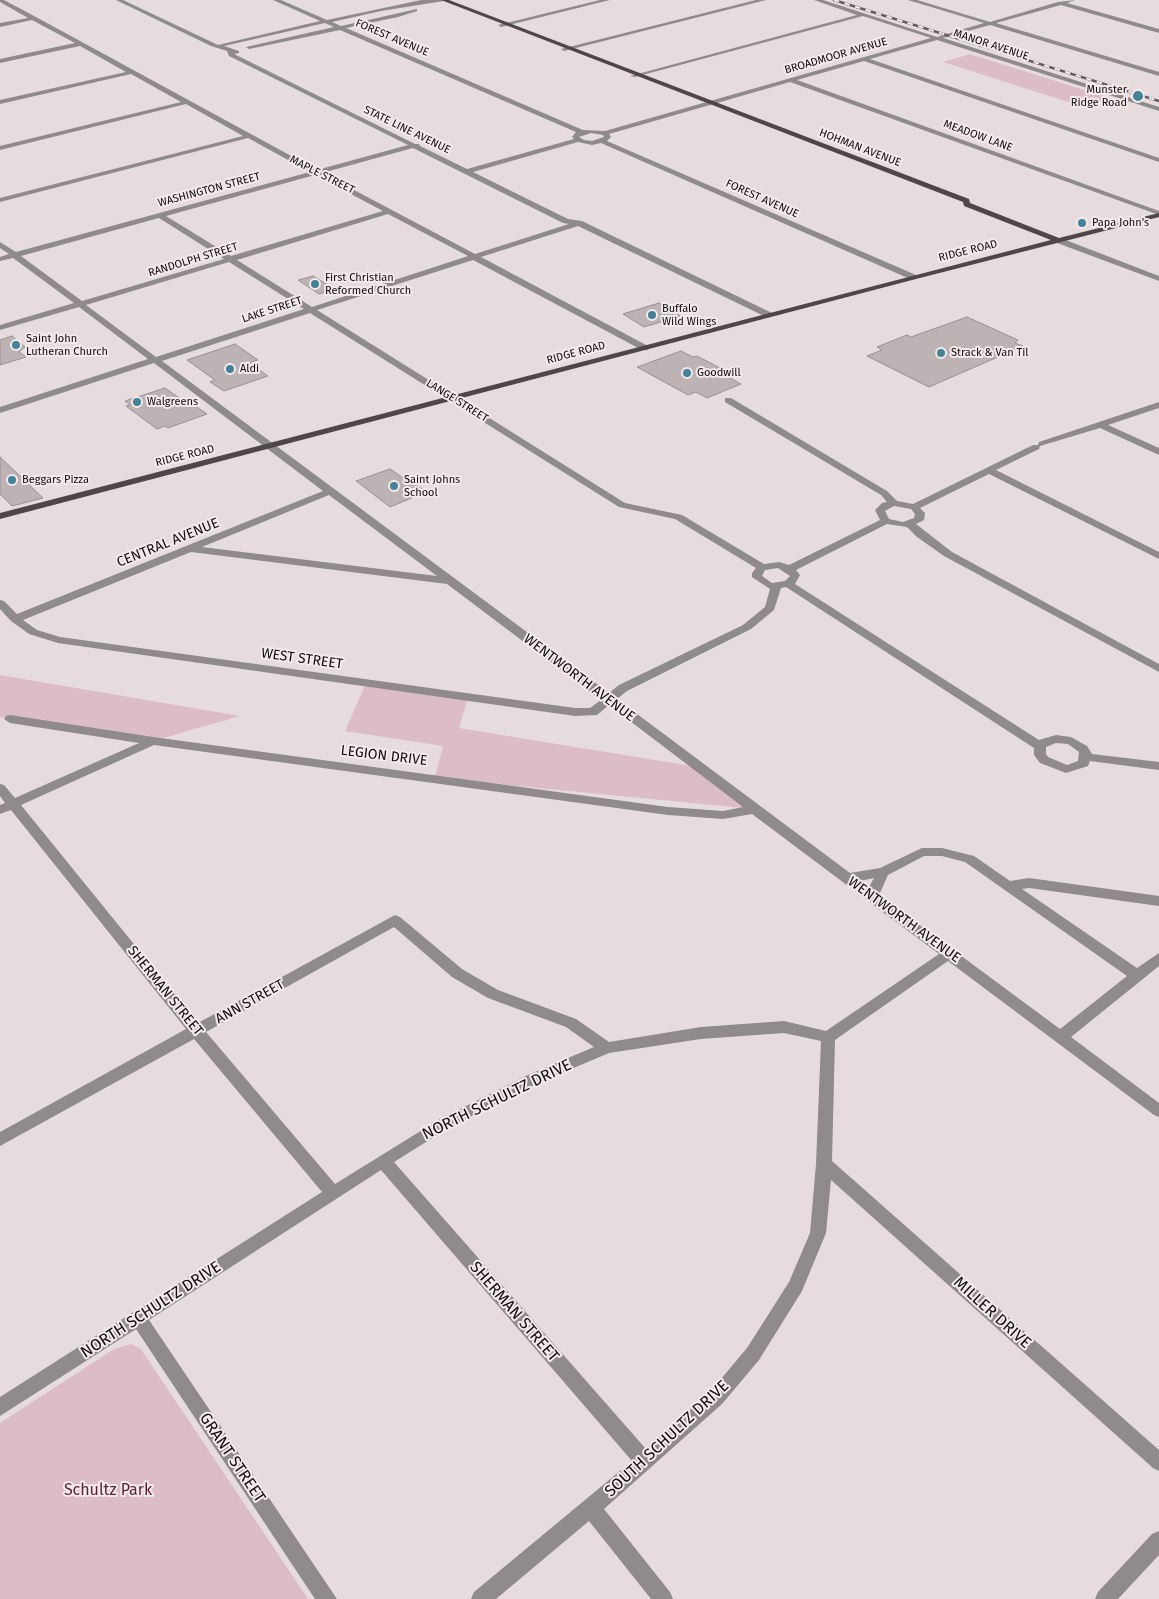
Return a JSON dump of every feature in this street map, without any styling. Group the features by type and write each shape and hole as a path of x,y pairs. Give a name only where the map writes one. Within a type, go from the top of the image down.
{"main road":[{"name":"HOHMAN AVENUE","path":"445,0 508,23 742,116 747,121 959,204 967,204 1060,240"},
{"name":"HOHMAN AVENUE","path":"460,7 460,9 501,25 568,48"},
{"name":"RIDGE ROAD","path":"0,516 272,447 912,277 1159,214"}],"street":[{"name":"MAPLE STREET","path":"0,0 645,348"},
{"name":"FOREST AVENUE","path":"276,0 582,132"},
{"path":"219,46 430,0 445,0"},
{"path":"230,51 341,29 441,4 445,0"},
{"path":"501,25 607,0"},
{"path":"568,48 763,0"},
{"name":"MANOR AVENUE","path":"816,0 1159,109"},
{"path":"911,0 1159,74"},
{"path":"1048,0 1159,31"},
{"name":"BROADMOOR AVENUE","path":"582,132 604,133 1072,0"},
{"name":"STATE LINE AVENUE","path":"126,1 219,46 238,52 575,218 579,223"},
{"path":"636,75 862,15"},
{"path":"0,25 34,18"},
{"path":"0,61 81,44"},
{"name":"STATE LINE AVENUE","path":"230,51 231,55 566,221 579,223 769,315"},
{"path":"863,59 1159,160"},
{"path":"0,102 133,72"},
{"name":"MEADOW LANE","path":"790,80 1159,214"},
{"path":"320,100 328,97"},
{"path":"0,148 188,102"},
{"path":"578,140 576,135 582,132"},
{"path":"466,172 578,140 592,143 602,141 608,137 604,133"},
{"path":"0,200 249,136"},
{"name":"FOREST AVENUE","path":"602,141 912,277"},
{"name":"WASHINGTON STREET","path":"0,259 423,144"},
{"name":"RANDOLPH STREET","path":"0,328 391,211"},
{"name":"LANGE STREET","path":"160,215 622,505 678,517 762,567"},
{"name":"LAKE STREET","path":"0,410 579,223"},
{"name":"HOHMAN AVENUE","path":"1060,240 1159,279"},
{"name":"WENTWORTH AVENUE","path":"0,244 1159,1111"},
{"path":"728,400 884,493 894,503"},
{"path":"914,507 920,517 910,524 886,521 881,516 880,510 885,505 894,503 914,507 1039,445 1159,405"},
{"path":"1099,424 1159,452"},
{"path":"988,470 1159,556"},
{"name":"CENTRAL AVENUE","path":"15,619 331,491"},
{"path":"789,569 794,578 788,584 776,586 759,580 757,573 762,567 773,565 789,569 886,521"},
{"path":"910,524 921,535 948,554 1159,669"},
{"path":"191,549 451,581"},
{"path":"788,584 1040,746"},
{"name":"WEST STREET","path":"0,603 15,619 33,632 58,640 575,712 593,712 623,688 747,627 770,608 776,586"},
{"name":"LEGION DRIVE","path":"10,719 152,741 435,778 668,812 723,816 754,809"},
{"path":"1040,746 1049,740 1064,739 1078,744 1086,757"},
{"path":"7,807 152,741"},
{"path":"1040,746 1040,755 1044,760 1057,767 1073,768 1080,766 1084,763 1086,757"},
{"path":"1086,757 1159,766"},
{"name":"SHERMAN STREET","path":"0,788 7,807 333,1193"},
{"path":"848,878 883,872 922,852 942,852 969,859 1138,976"},
{"path":"872,896 883,872"},
{"path":"1008,886 1028,883 1159,900"},
{"name":"ANN STREET","path":"0,1140 198,1032 395,920 464,977 492,994 571,1023 607,1048"},
{"path":"828,1037 950,953"},
{"path":"1061,1037 1159,958"},
{"name":"NORTH SCHULTZ DRIVE","path":"0,1406 445,1122 533,1079 607,1048 701,1033 784,1027 828,1037"},
{"name":"SOUTH SCHULTZ DRIVE","path":"481,1599 645,1462 716,1398 753,1354 796,1286 818,1233 824,1164 828,1037"},
{"name":"SHERMAN STREET","path":"383,1161 645,1462"},
{"name":"MILLER DRIVE","path":"824,1164 1159,1462"},
{"name":"GRANT STREET","path":"138,1318 327,1599"},
{"path":"591,1508 662,1599"},
{"path":"1105,1599 1159,1541"}],"green space":[{"path":"970,54 1119,101 1102,101 1090,105 1092,108 1090,109 943,62"},
{"path":"0,675 240,716 153,741 0,717"},
{"path":"366,683 468,698 459,728 698,767 754,809 435,778 443,746 345,731"},
{"name":"Schultz Park","path":"131,1344 141,1349 308,1599 0,1599 0,1423 114,1349"}],"building":[{"name":"First Christian Reformed Church","path":"313,276 335,289 319,294 298,280"},
{"name":"Buffalo Wild Wings","path":"659,303 681,316 644,327 623,314"},
{"name":"Strack & Van Til","path":"967,317 1018,340 1015,343 1023,346 929,387 867,356 882,350 877,347 907,335 911,337"},
{"name":"Saint John Lutheran Church","path":"12,336 25,347 19,352 26,357 0,365 0,340"},
{"name":"Aldi","path":"235,344 258,360 249,363 268,376 224,391 210,382 215,380 187,360"},
{"name":"Goodwill","path":"681,351 693,357 697,356 728,372 723,374 741,384 707,398 696,392 688,395 637,367"},
{"name":"Walgreens","path":"165,388 207,414 168,428 165,426 157,429 126,406 130,405 125,401"},
{"name":"Beggars Pizza","path":"0,457 43,498 12,506 0,494"},
{"name":"Saint Johns School","path":"390,469 426,492 390,507 356,481"}],"railway":[{"path":"834,0 1159,101"}],"place":[{"name":"Munster Ridge Road","path":"1138,96"},
{"name":"Papa John's","path":"1082,223"},
{"name":"First Christian Reformed Church","path":"315,284"},
{"name":"Buffalo Wild Wings","path":"652,315"},
{"name":"Saint John Lutheran Church","path":"16,345"},
{"name":"Strack & Van Til","path":"941,353"},
{"name":"Aldi","path":"230,369"},
{"name":"Goodwill","path":"687,373"},
{"name":"Walgreens","path":"137,402"},
{"name":"Beggars Pizza","path":"12,480"},
{"name":"Saint Johns School","path":"394,486"}]}
